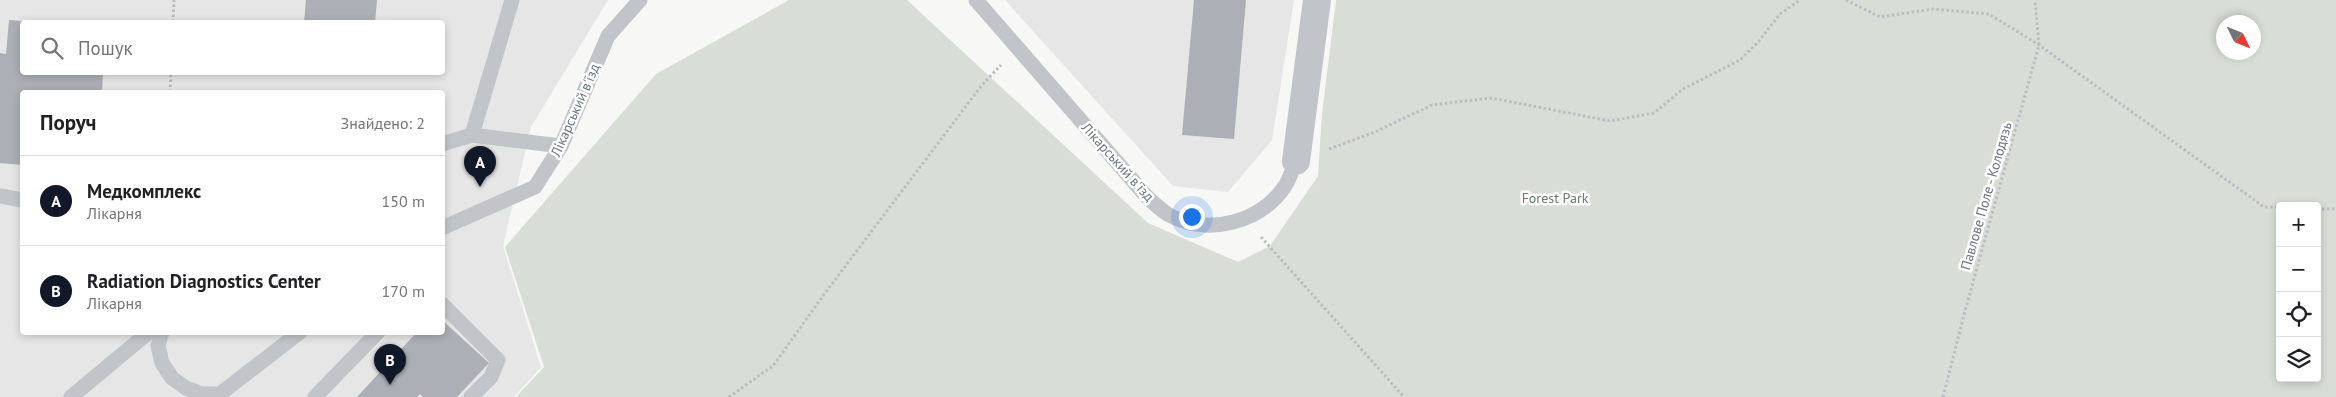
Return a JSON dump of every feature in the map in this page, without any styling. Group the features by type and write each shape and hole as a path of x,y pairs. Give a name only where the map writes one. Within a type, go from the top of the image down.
{"street":[{"name":"Лікарський в'їзд","path":"1296,161 1317,0"}],"lane":[{"path":"472,135 512,0"},
{"name":"Лікарський в'їзд","path":"445,227 535,187 561,146 608,36 640,0"},
{"name":"Лікарський в'їзд","path":"976,0 1148,198 1168,215 1193,224 1219,226 1245,219 1268,206 1285,186 1296,161"},
{"path":"445,143 472,135 561,146"},
{"path":"0,196 20,200"},
{"path":"445,307 498,360 491,378 471,397"},
{"path":"71,397 145,335"},
{"path":"161,335 158,346 162,363 172,378 186,388 202,394 220,394 296,335"},
{"path":"315,397 375,335"}],"path":[{"path":"173,20 174,0"},
{"path":"1296,161 1375,132 1432,105 1491,98 1610,120 1654,113 1683,89 1740,60 1759,41 1780,14 1800,0"},
{"path":"1846,0 1880,17 1933,9 1989,14 2039,45 2264,207 2276,207"},
{"name":"Павлове Поле - Колодязь","path":"1943,397 2039,45 2035,0"},
{"path":"728,397 773,366 825,293 982,85 1018,48"},
{"path":"170,90 171,75"},
{"path":"2321,208 2336,209"},
{"path":"1245,219 1404,397"}],"shaded area":[{"path":"0,0 608,0 531,127 503,246 541,367 514,397 0,397"},
{"path":"1005,0 1294,0 1272,140 1228,192 1173,186"}],"green space":[{"name":"Forest Park","path":"789,0 907,0 1148,223 1238,262 1270,246 1318,176 1322,114 1336,0 2336,0 2336,397 516,397 544,367 505,247 656,74"}],"building":[{"path":"306,0 377,0 375,20 304,20"},
{"path":"1194,0 1246,0 1234,139 1182,135"},
{"path":"9,20 20,21 20,75 103,75 102,90 20,90 20,165 0,163 0,53 6,54"},
{"path":"445,323 489,363 457,397 423,397 420,394 417,397 357,397 414,335 445,335"}],"place":[{"name":"Медкомплекс","path":"480,187"},
{"name":"Radiation Diagnostics Center","path":"390,385"}]}
